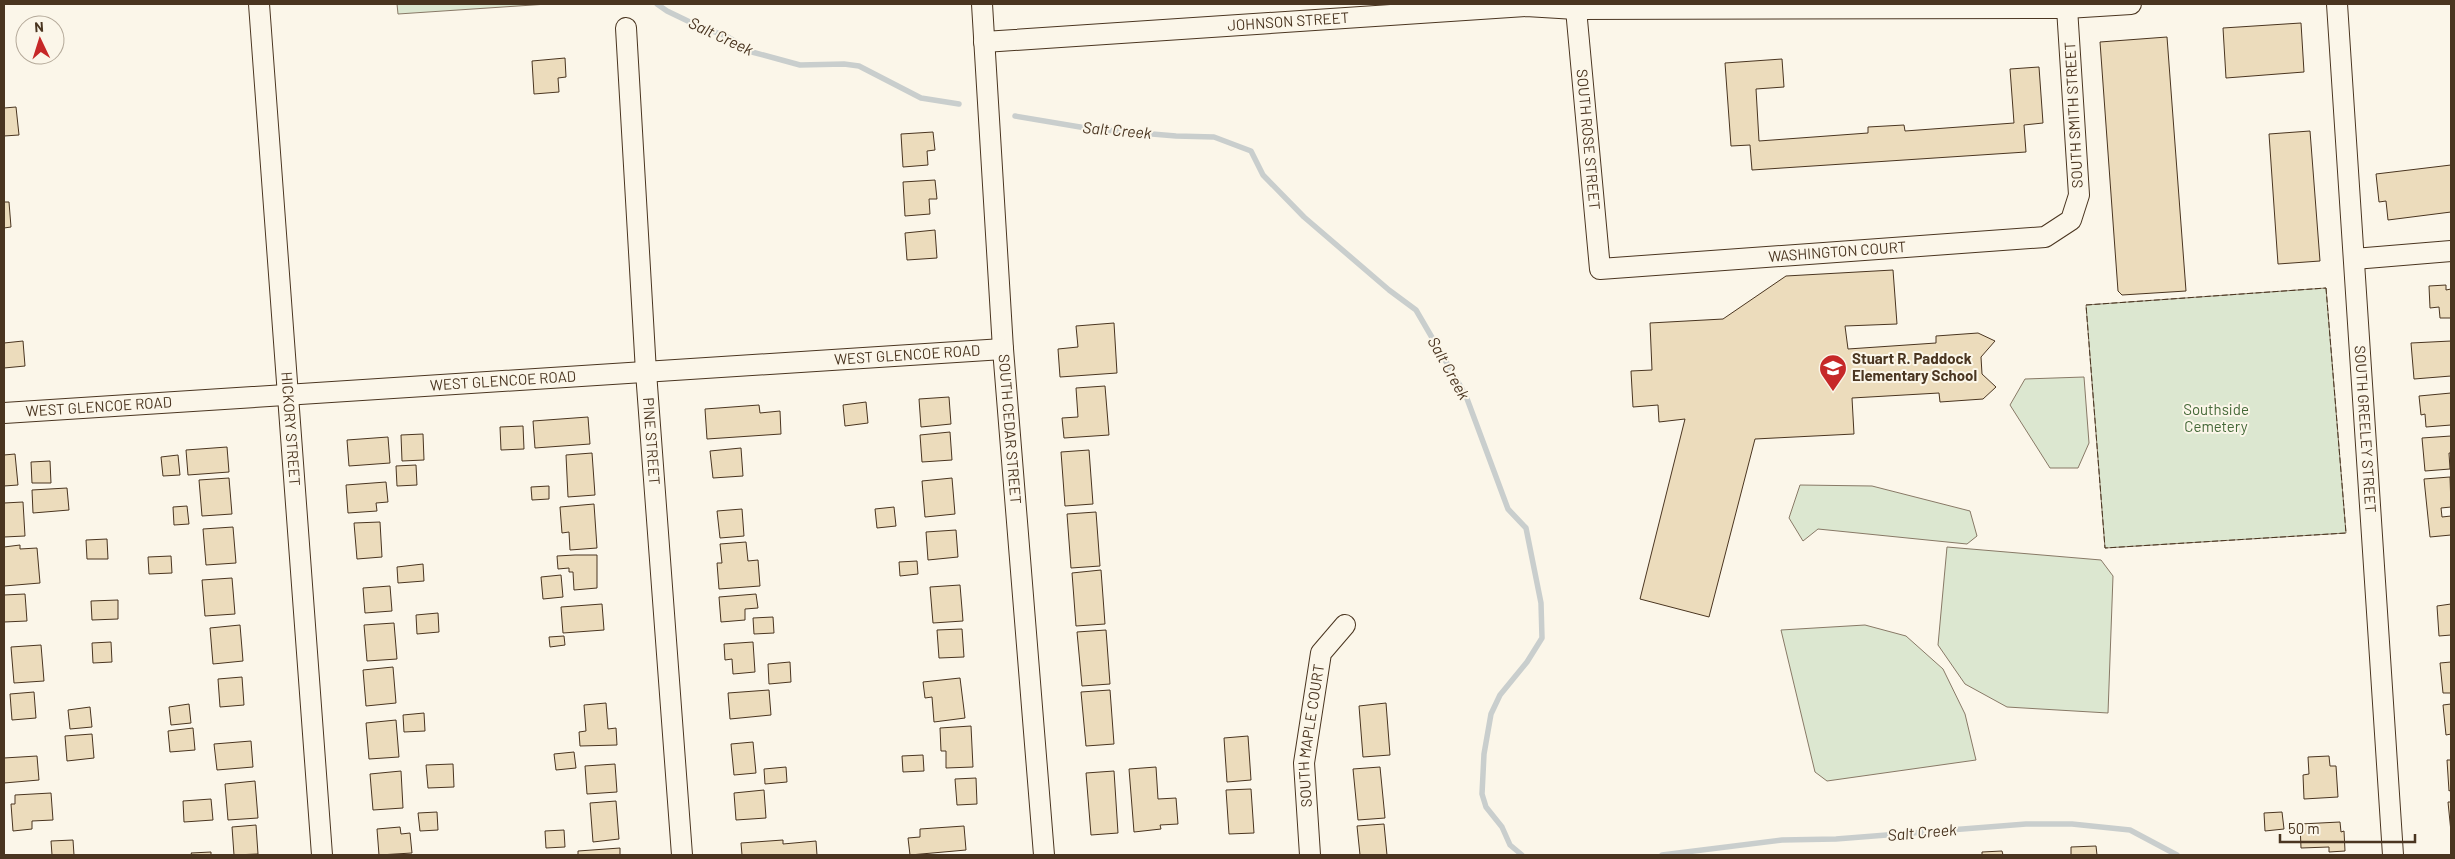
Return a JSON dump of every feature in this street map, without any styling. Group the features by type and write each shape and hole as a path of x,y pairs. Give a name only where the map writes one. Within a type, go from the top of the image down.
{"street":[{"name":"HICKORY STREET","path":"259,4 322,855"},
{"name":"SOUTH CEDAR STREET","path":"982,4 1003,349 1044,855"},
{"name":"JOHNSON STREET","path":"984,42 1526,5 1576,9 2067,8 2132,4"},
{"name":"SOUTH GREELEY STREET","path":"2337,4 2393,855"},
{"name":"SOUTH SMITH STREET","path":"2067,8 2079,194 2070,220"},
{"name":"SOUTH ROSE STREET","path":"1576,9 1600,269"},
{"name":"PINE STREET","path":"626,28 646,372 682,855"},
{"name":"WASHINGTON COURT","path":"1600,269 2045,237 2070,220"},
{"path":"2354,259 2451,251"},
{"name":"WEST GLENCOE ROAD","path":"4,413 1003,349"},
{"name":"SOUTH MAPLE COURT","path":"1310,855 1304,764 1321,653 1344,625"}],"green space":[{"path":"397,4 548,4 398,14"},
{"name":"Southside Cemetery","path":"2326,288 2346,533 2105,548 2086,305"},
{"path":"2084,377 2089,443 2078,468 2050,468 2010,405 2025,379"},
{"path":"1800,485 1872,486 1970,511 1977,536 1967,544 1818,529 1803,541 1789,518"},
{"path":"1947,547 2101,560 2113,576 2108,713 2007,707 1965,684 1938,645"},
{"path":"1865,625 1906,636 1943,669 1965,714 1976,760 1827,781 1815,772 1781,630"}],"building":[{"path":"2301,23 2304,72 2226,78 2223,28"},
{"path":"2167,37 2186,291 2122,295 2118,291 2100,42"},
{"path":"565,58 566,77 558,78 559,92 534,94 532,61"},
{"path":"1782,59 1784,87 1756,89 1759,141 1868,133 1868,127 1904,125 1905,131 2014,123 2010,69 2039,67 2043,123 2024,125 2026,152 1752,170 1750,145 1731,146 1725,63"},
{"path":"16,107 19,135 4,136 4,108"},
{"path":"2310,131 2320,261 2278,264 2269,134"},
{"path":"933,132 935,150 927,151 928,165 903,167 901,134"},
{"path":"2451,165 2451,212 2388,220 2386,201 2379,202 2376,174"},
{"path":"935,180 937,199 929,199 930,214 905,216 903,182"},
{"path":"4,202 9,202 11,227 4,228"},
{"path":"935,230 937,258 907,260 905,233"},
{"path":"1893,270 1897,324 1845,326 1848,349 1936,343 1936,336 1978,333 1995,341 1981,357 1982,374 1996,387 1983,399 1940,402 1939,393 1852,398 1854,434 1755,439 1709,617 1640,599 1685,419 1659,422 1658,405 1633,407 1631,371 1652,370 1650,323 1723,319 1786,276"},
{"path":"2446,285 2446,290 2451,289 2451,318 2440,318 2439,307 2430,308 2429,286"},
{"path":"1114,323 1117,373 1060,377 1058,349 1078,347 1076,326"},
{"path":"23,341 25,366 4,368 4,343"},
{"path":"2451,341 2451,376 2414,379 2411,343"},
{"path":"1105,386 1109,435 1064,438 1062,418 1078,417 1076,388"},
{"path":"2451,393 2451,425 2426,427 2425,414 2421,415 2419,396"},
{"path":"949,397 951,424 921,427 919,399"},
{"path":"866,402 868,423 845,426 843,405"},
{"path":"759,405 760,413 780,411 781,434 707,439 705,409"},
{"path":"588,417 590,444 535,448 533,421"},
{"path":"523,426 524,449 501,450 500,427"},
{"path":"950,432 952,460 922,462 920,435"},
{"path":"423,434 424,460 402,461 401,435"},
{"path":"2451,436 2450,469 2425,471 2422,438"},
{"path":"388,437 390,463 349,466 347,440"},
{"path":"227,447 229,472 188,475 186,450"},
{"path":"741,448 743,476 713,478 710,451"},
{"path":"1089,450 1093,504 1065,506 1061,452"},
{"path":"592,453 595,495 568,497 566,455"},
{"path":"15,454 18,485 4,486 4,455"},
{"path":"178,455 180,475 163,476 161,457"},
{"path":"50,461 51,483 32,483 31,462"},
{"path":"416,465 417,485 397,486 396,466"},
{"path":"2450,477 2451,507 2441,508 2442,517 2451,516 2451,535 2430,537 2424,479"},
{"path":"229,478 232,514 202,516 199,480"},
{"path":"952,478 955,514 925,517 922,481"},
{"path":"386,482 388,502 376,503 377,511 348,513 346,485"},
{"path":"549,486 549,499 532,500 531,487"},
{"path":"67,488 69,510 33,513 32,490"},
{"path":"23,502 25,536 4,537 4,503"},
{"path":"594,504 597,548 570,550 569,532 562,533 560,507"},
{"path":"187,506 189,524 174,525 173,507"},
{"path":"894,507 896,526 877,528 875,509"},
{"path":"742,509 744,536 720,538 717,511"},
{"path":"1096,512 1100,566 1071,568 1067,514"},
{"path":"380,522 382,557 357,559 354,523"},
{"path":"233,527 236,563 206,565 203,529"},
{"path":"956,530 958,557 928,560 926,532"},
{"path":"107,539 108,559 87,559 86,540"},
{"path":"746,542 748,561 758,560 760,586 719,589 717,563 722,563 720,544"},
{"path":"20,545 20,549 37,548 40,583 4,586 4,547"},
{"path":"597,555 597,588 574,590 573,572 569,572 569,568 558,569 557,556"},
{"path":"171,556 172,573 149,574 148,557"},
{"path":"917,561 918,574 900,576 899,562"},
{"path":"423,564 424,581 398,583 397,567"},
{"path":"1101,570 1105,624 1076,626 1072,573"},
{"path":"561,575 563,597 543,599 541,577"},
{"path":"232,578 235,614 205,616 202,580"},
{"path":"960,585 963,621 933,623 930,587"},
{"path":"390,586 392,611 365,613 363,588"},
{"path":"25,594 27,621 4,622 4,595"},
{"path":"756,594 758,608 745,609 745,620 721,622 719,597"},
{"path":"118,600 118,619 92,620 91,601"},
{"path":"602,604 604,630 563,633 561,607"},
{"path":"2451,604 2451,635 2439,636 2437,606"},
{"path":"438,613 439,632 417,634 416,615"},
{"path":"773,617 774,633 754,634 753,618"},
{"path":"394,623 397,659 367,661 364,625"},
{"path":"240,625 243,661 213,664 210,628"},
{"path":"962,629 964,657 939,658 937,630"},
{"path":"1106,630 1110,684 1082,686 1077,632"},
{"path":"564,636 565,645 550,647 549,637"},
{"path":"111,642 112,662 93,663 92,643"},
{"path":"753,642 755,672 733,674 732,659 725,660 724,644"},
{"path":"41,645 44,681 14,683 11,647"},
{"path":"790,662 791,682 769,684 768,664"},
{"path":"2451,662 2451,693 2443,693 2440,663"},
{"path":"393,667 396,703 366,706 363,670"},
{"path":"242,677 244,705 220,707 218,679"},
{"path":"960,678 965,718 934,722 932,697 925,698 923,682"},
{"path":"769,690 771,715 730,719 728,693"},
{"path":"1110,690 1114,744 1086,746 1081,692"},
{"path":"34,692 36,718 12,720 10,694"},
{"path":"606,703 608,729 616,728 617,745 580,746 579,732 586,731 584,705"},
{"path":"1386,703 1390,755 1363,757 1359,706"},
{"path":"189,704 191,723 171,725 169,707"},
{"path":"2451,704 2451,734 2446,735 2443,705"},
{"path":"90,707 92,727 70,729 68,710"},
{"path":"424,713 425,731 404,732 403,715"},
{"path":"396,720 399,757 369,759 366,723"},
{"path":"971,726 973,767 946,768 946,751 941,751 940,728"},
{"path":"193,728 195,750 170,752 168,731"},
{"path":"92,734 94,758 67,761 65,736"},
{"path":"1248,736 1251,780 1227,782 1224,738"},
{"path":"251,741 253,767 217,770 214,744"},
{"path":"753,742 756,773 734,775 731,744"},
{"path":"574,752 576,768 556,770 554,754"},
{"path":"923,755 924,771 903,772 902,756"},
{"path":"37,756 39,780 4,783 4,758"},
{"path":"2329,756 2330,766 2336,766 2338,797 2304,799 2303,775 2309,774 2308,757"},
{"path":"2447,760 2451,760 2451,790 2449,791"},
{"path":"453,764 454,787 428,788 426,765"},
{"path":"615,764 617,792 587,794 585,766"},
{"path":"786,767 787,782 765,784 764,769"},
{"path":"1156,767 1158,799 1176,798 1178,824 1160,825 1161,829 1134,832 1129,769"},
{"path":"1380,767 1385,818 1358,820 1353,769"},
{"path":"401,771 403,808 373,810 370,774"},
{"path":"1114,771 1118,833 1091,835 1086,773"},
{"path":"976,778 977,804 957,805 955,779"},
{"path":"255,781 258,818 228,820 225,784"},
{"path":"1251,789 1254,833 1229,834 1226,790"},
{"path":"764,790 766,818 736,820 734,793"},
{"path":"51,793 53,820 32,821 32,829 13,831 11,804 15,804 15,795"},
{"path":"211,799 213,820 184,822 183,801"},
{"path":"616,801 619,839 593,842 590,803"},
{"path":"2448,802 2451,802 2451,832"},
{"path":"437,812 438,830 420,831 418,813"},
{"path":"2282,812 2284,829 2265,831 2264,813"},
{"path":"2340,822 2341,832 2344,831 2345,851 2329,852 2329,847 2301,848 2300,824"},
{"path":"1384,824 1387,855 1360,855 1357,826"},
{"path":"256,825 258,854 234,855 232,827"},
{"path":"964,826 966,850 910,855 908,838 920,837 920,829"},
{"path":"400,827 401,834 410,833 412,853 379,855 377,829"},
{"path":"564,830 565,847 546,848 545,831"},
{"path":"73,840 74,855 52,855 51,841"},
{"path":"783,840 783,844 816,841 817,855 742,855 741,843"},
{"path":"2096,846 2097,855 2071,855 2071,847"},
{"path":"620,848 620,855 578,855 578,851"},
{"path":"2002,851 2003,855 1982,855 1982,852"},
{"path":"211,852 211,855 192,855 191,853"}],"waterway":[{"name":"Salt Creek","path":"657,4 694,24 728,37 752,52 800,65 844,64 859,66 921,98 959,104"},
{"name":"Salt Creek","path":"1015,116 1092,129 1214,137 1251,151 1263,175 1304,217 1389,290 1416,310 1466,396 1508,509 1526,528 1541,603 1542,638 1527,662 1500,695 1491,714 1484,754 1482,794 1486,807 1502,827 1510,845 1522,855"},
{"name":"Salt Creek","path":"1662,855 1782,840 1836,839 2026,824 2072,824 2130,830 2177,855"}],"fence":[{"path":"2326,288 2346,533 2105,548 2086,305 2326,288"}],"place":[{"name":"Stuart R. Paddock Elementary School","path":"1833,392"}]}
